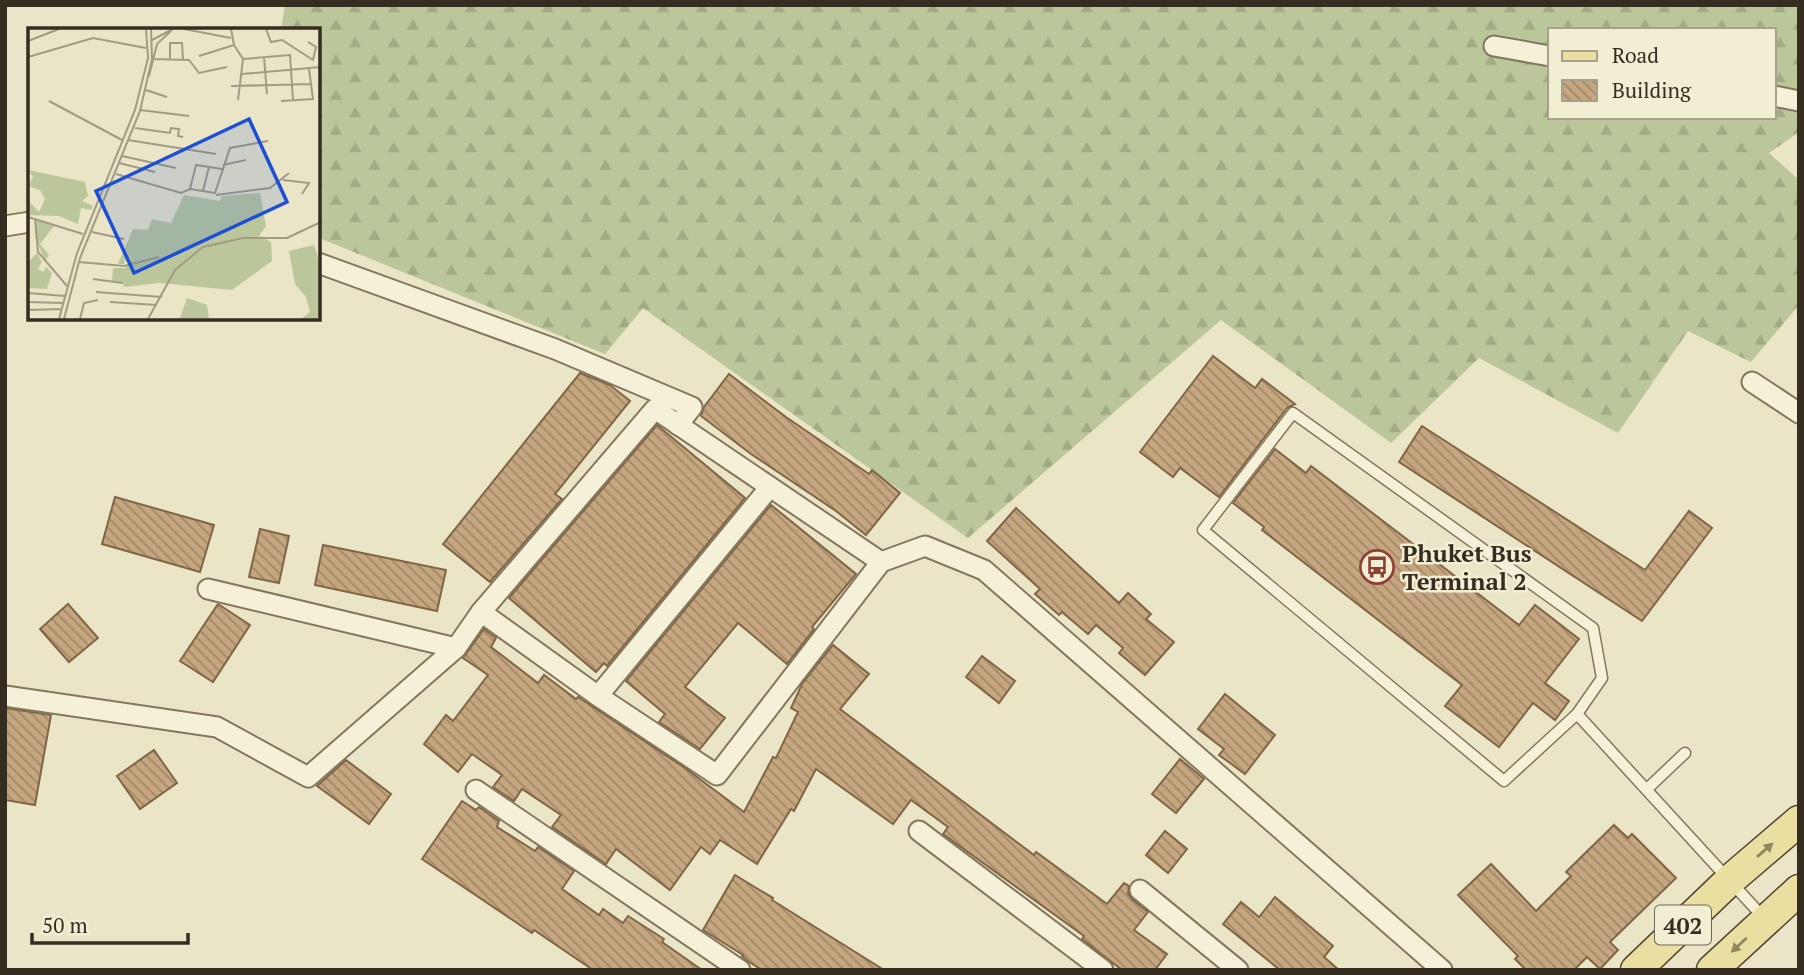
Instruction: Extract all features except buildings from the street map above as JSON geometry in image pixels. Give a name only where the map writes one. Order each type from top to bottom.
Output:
[{"type":"main road","name":"402","points":[[1636,970],[1730,880],[1799,821]]},
{"type":"main road","name":"402","points":[[1712,970],[1799,890]]},
{"type":"street","points":[[1494,46],[1548,56]]},
{"type":"street","points":[[1776,96],[1799,101]]},
{"type":"street","points":[[5,226],[28,222]]},
{"type":"street","points":[[320,264],[555,349],[692,407],[678,425]]},
{"type":"street","points":[[1752,382],[1799,413]]},
{"type":"street","points":[[5,696],[217,727],[308,777],[456,648],[481,612],[655,409],[881,562]]},
{"type":"street","points":[[598,696],[770,487]]},
{"type":"street","points":[[481,612],[598,696],[717,775],[881,562],[925,546],[984,570],[1442,970]]},
{"type":"street","points":[[208,589],[456,648]]},
{"type":"street","points":[[476,790],[740,970]]},
{"type":"street","points":[[919,831],[1103,970]]},
{"type":"street","points":[[1140,890],[1238,970]]},
{"type":"lane","points":[[1293,413],[1593,628],[1602,678],[1577,714],[1504,781],[1203,530],[1293,413]]},
{"type":"lane","points":[[1577,714],[1766,919]]},
{"type":"lane","points":[[1647,789],[1685,753]]},
{"type":"green space","points":[[285,5],[1799,5],[1799,132],[1769,153],[1799,180],[1799,305],[1751,362],[1688,331],[1618,433],[1479,358],[1391,443],[1221,320],[968,538],[643,308],[605,354],[320,238],[320,28],[281,28]]},
{"type":"place","name":"Phuket Bus Terminal 2","points":[[1377,567]]}]
